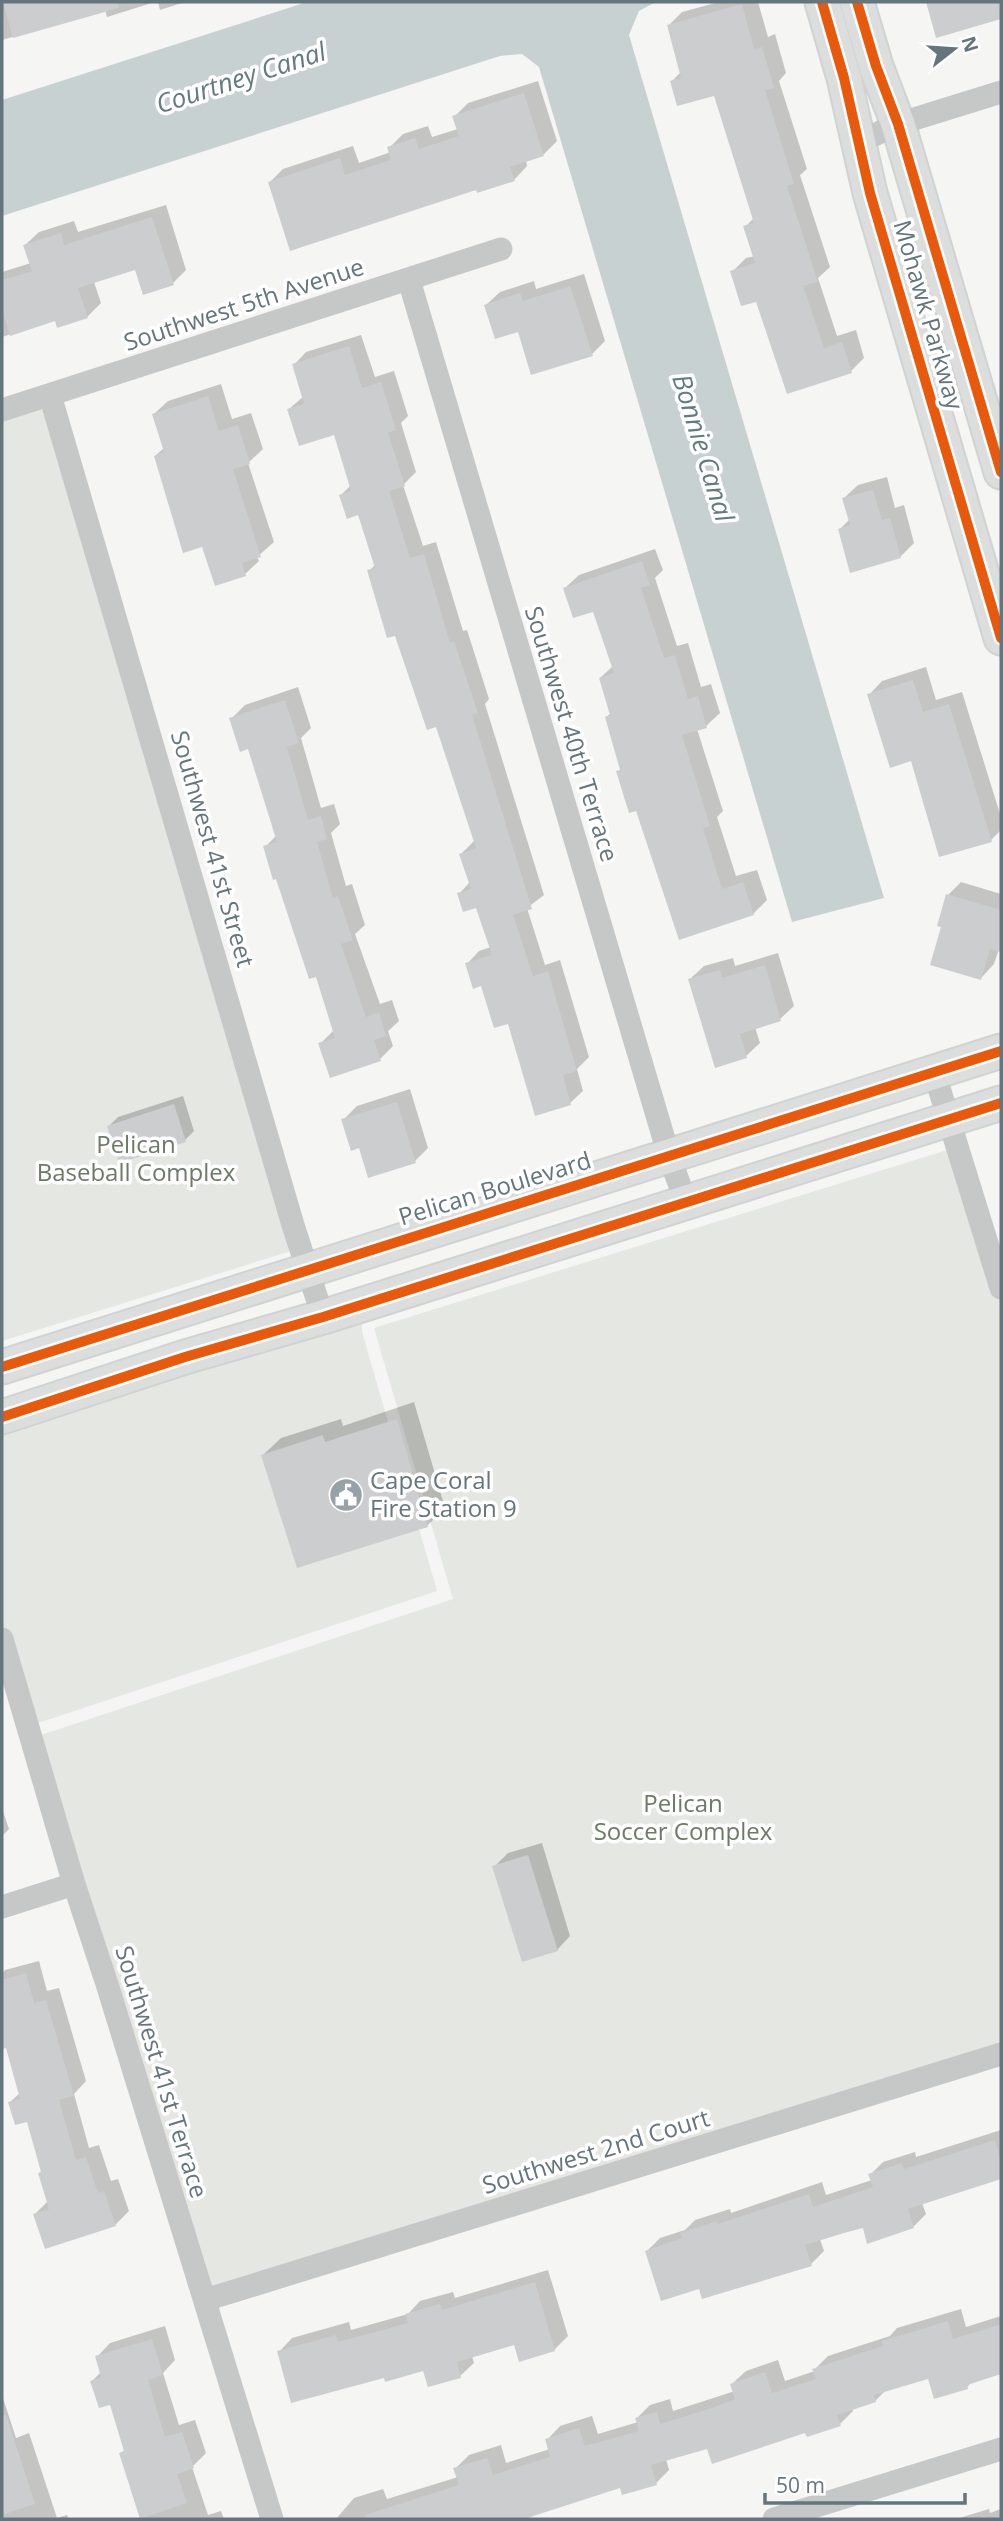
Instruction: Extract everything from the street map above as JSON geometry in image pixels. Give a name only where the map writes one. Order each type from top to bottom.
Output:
[{"type":"street","name":"Mohawk Parkway","points":[[822,2],[844,78],[857,143],[1001,638]]},
{"type":"street","name":"Mohawk Parkway","points":[[856,2],[898,124],[1001,472]]},
{"type":"street","points":[[857,143],[898,124],[1001,92]]},
{"type":"street","name":"Southwest 5th Avenue","points":[[2,410],[501,249]]},
{"type":"street","name":"Southwest 40th Terrace","points":[[409,279],[669,1156],[686,1202]]},
{"type":"street","name":"Southwest 41st Street","points":[[50,395],[323,1317]]},
{"type":"street","name":"Pelican Boulevard","points":[[2,1367],[1001,1051]]},
{"type":"street","points":[[934,1072],[1001,1288]]},
{"type":"street","points":[[2,1417],[185,1357],[323,1317],[1001,1103]]},
{"type":"street","name":"Southwest 41st Terrace","points":[[2,1639],[74,1884],[272,2519]]},
{"type":"street","points":[[2,1907],[74,1884]]},
{"type":"street","name":"Southwest 2nd Court","points":[[205,2300],[1001,2054]]},
{"type":"street","points":[[774,2519],[1001,2449]]},
{"type":"green space","name":"Pelican Baseball Complex","points":[[50,395],[301,1248],[2,1341],[2,410]]},
{"type":"green space","points":[[948,1134],[949,1137],[367,1319],[362,1325],[362,1332],[437,1591],[29,1726],[2,1637],[2,1431]]},
{"type":"green space","name":"Pelican Soccer Complex","points":[[957,1147],[1001,1288],[1001,2054],[205,2300],[32,1738],[453,1599],[374,1328]]},
{"type":"water","points":[[307,2],[656,2],[639,11],[629,35],[884,898],[792,922],[539,67],[522,54],[500,56],[2,216],[2,100]]},
{"type":"building","points":[[3,2],[118,2],[119,8],[13,38]]},
{"type":"building","points":[[926,2],[1001,2],[1001,19],[936,38]]},
{"type":"building","points":[[742,4],[754,49],[762,47],[774,88],[765,90],[794,184],[787,186],[818,282],[803,286],[824,348],[842,342],[852,373],[787,394],[756,302],[741,306],[730,271],[755,263],[743,226],[754,223],[714,96],[677,106],[670,81],[681,78],[667,25]]},
{"type":"building","points":[[524,93],[544,156],[510,167],[515,181],[477,193],[476,190],[290,251],[268,182],[340,158],[345,175],[391,160],[387,147],[415,138],[419,149],[459,136],[452,116]]},
{"type":"building","points":[[152,217],[174,285],[143,295],[135,270],[78,288],[88,318],[57,328],[55,321],[10,336],[2,309],[2,280],[32,271],[23,245],[61,233],[64,245]]},
{"type":"building","points":[[570,286],[593,356],[531,375],[518,332],[495,339],[484,305],[520,293],[523,301]]},
{"type":"building","points":[[349,346],[362,388],[381,382],[396,430],[388,433],[405,486],[389,491],[410,558],[424,554],[450,643],[454,641],[478,713],[472,715],[532,909],[513,915],[533,976],[548,971],[577,1071],[563,1075],[571,1105],[535,1116],[508,1024],[494,1028],[481,986],[473,989],[465,963],[492,955],[476,908],[463,912],[457,893],[471,889],[459,854],[476,848],[436,727],[427,730],[395,636],[387,638],[367,570],[375,568],[358,515],[347,519],[339,495],[351,491],[334,435],[299,446],[287,409],[304,404],[292,364]]},
{"type":"building","points":[[208,396],[219,431],[238,425],[250,464],[233,469],[261,557],[242,563],[246,576],[215,586],[202,547],[183,553],[154,456],[164,452],[152,414]]},
{"type":"building","points":[[873,490],[882,520],[890,518],[901,558],[850,573],[838,529],[850,525],[842,498]]},
{"type":"building","points":[[642,561],[650,585],[641,588],[664,658],[675,655],[688,699],[698,696],[707,728],[682,735],[710,826],[703,828],[722,889],[743,882],[754,915],[679,940],[636,811],[629,813],[616,771],[620,770],[605,717],[610,715],[599,678],[614,673],[593,612],[573,618],[563,588]]},
{"type":"building","points":[[913,680],[923,712],[949,704],[992,842],[939,857],[911,761],[890,768],[867,694]]},
{"type":"building","points":[[285,700],[299,743],[287,747],[308,820],[321,816],[327,839],[317,842],[333,898],[338,896],[353,940],[341,944],[366,1017],[379,1012],[386,1036],[374,1040],[381,1061],[330,1078],[318,1043],[335,1038],[316,977],[309,979],[276,879],[273,880],[263,846],[277,842],[248,749],[240,752],[229,718]]},
{"type":"building","points":[[946,894],[1001,910],[1001,952],[990,949],[981,980],[930,965],[941,927],[937,926]]},
{"type":"building","points":[[765,965],[781,1021],[740,1034],[747,1058],[715,1068],[688,979],[720,970],[722,978]]},
{"type":"building","points":[[397,1102],[416,1163],[368,1178],[359,1148],[351,1151],[341,1119]]},
{"type":"building","points":[[174,1104],[186,1142],[119,1163],[107,1126]]},
{"type":"building","name":"Cape Coral Fire Station 9","points":[[397,1419],[428,1527],[297,1568],[261,1455],[323,1435],[325,1442]]},
{"type":"building","points":[[528,1855],[558,1951],[522,1962],[492,1866]]},
{"type":"building","points":[[26,1973],[34,2003],[46,2000],[74,2096],[59,2100],[76,2160],[86,2157],[98,2193],[104,2191],[116,2226],[45,2249],[33,2214],[49,2209],[27,2122],[15,2125],[8,2102],[20,2099],[6,2048],[2,2049],[2,1980]]},
{"type":"building","points":[[995,2140],[1001,2160],[1001,2179],[908,2209],[914,2228],[867,2244],[863,2228],[844,2233],[805,2245],[812,2266],[702,2299],[699,2289],[661,2301],[645,2251],[682,2238],[680,2233],[717,2221],[718,2224],[809,2194],[813,2207],[873,2187],[868,2174],[902,2163],[904,2169]]},
{"type":"building","points":[[535,2282],[555,2351],[519,2362],[514,2345],[457,2362],[461,2378],[428,2387],[423,2371],[385,2382],[384,2378],[291,2403],[277,2351],[336,2335],[338,2342],[408,2323],[405,2314],[440,2304],[442,2310]]},
{"type":"building","points":[[948,2321],[953,2339],[1001,2324],[1001,2374],[967,2385],[968,2389],[934,2399],[928,2379],[874,2395],[876,2402],[837,2415],[841,2426],[807,2437],[805,2433],[712,2464],[707,2449],[651,2465],[657,2485],[622,2495],[620,2488],[524,2519],[366,2519],[365,2515],[459,2485],[453,2468],[487,2458],[493,2475],[550,2457],[545,2439],[579,2428],[585,2446],[639,2431],[635,2418],[657,2412],[660,2424],[712,2408],[735,2399],[730,2384],[765,2372],[772,2393],[816,2379],[812,2369],[883,2346],[882,2341]]},
{"type":"building","points":[[152,2339],[163,2375],[148,2380],[165,2437],[182,2432],[194,2468],[177,2474],[187,2503],[140,2519],[119,2453],[124,2451],[110,2405],[99,2408],[90,2381],[101,2377],[95,2356]]},
{"type":"building","points":[[6,2415],[35,2504],[2,2515],[2,2416]]},
{"type":"cycle path","points":[[822,2],[844,78],[870,193],[1001,638]]},
{"type":"cycle path","points":[[857,2],[876,66],[898,124],[1001,472]]},
{"type":"cycle path","points":[[2,1367],[1001,1051]]},
{"type":"cycle path","points":[[2,1417],[185,1357],[323,1317],[1001,1103]]},
{"type":"place","name":"Cape Coral Fire Station 9","points":[[346,1495]]},
{"type":"water label","name":"Courtney Canal","points":[[241,78]]},
{"type":"water label","name":"Bonnie Canal","points":[[703,448]]}]
